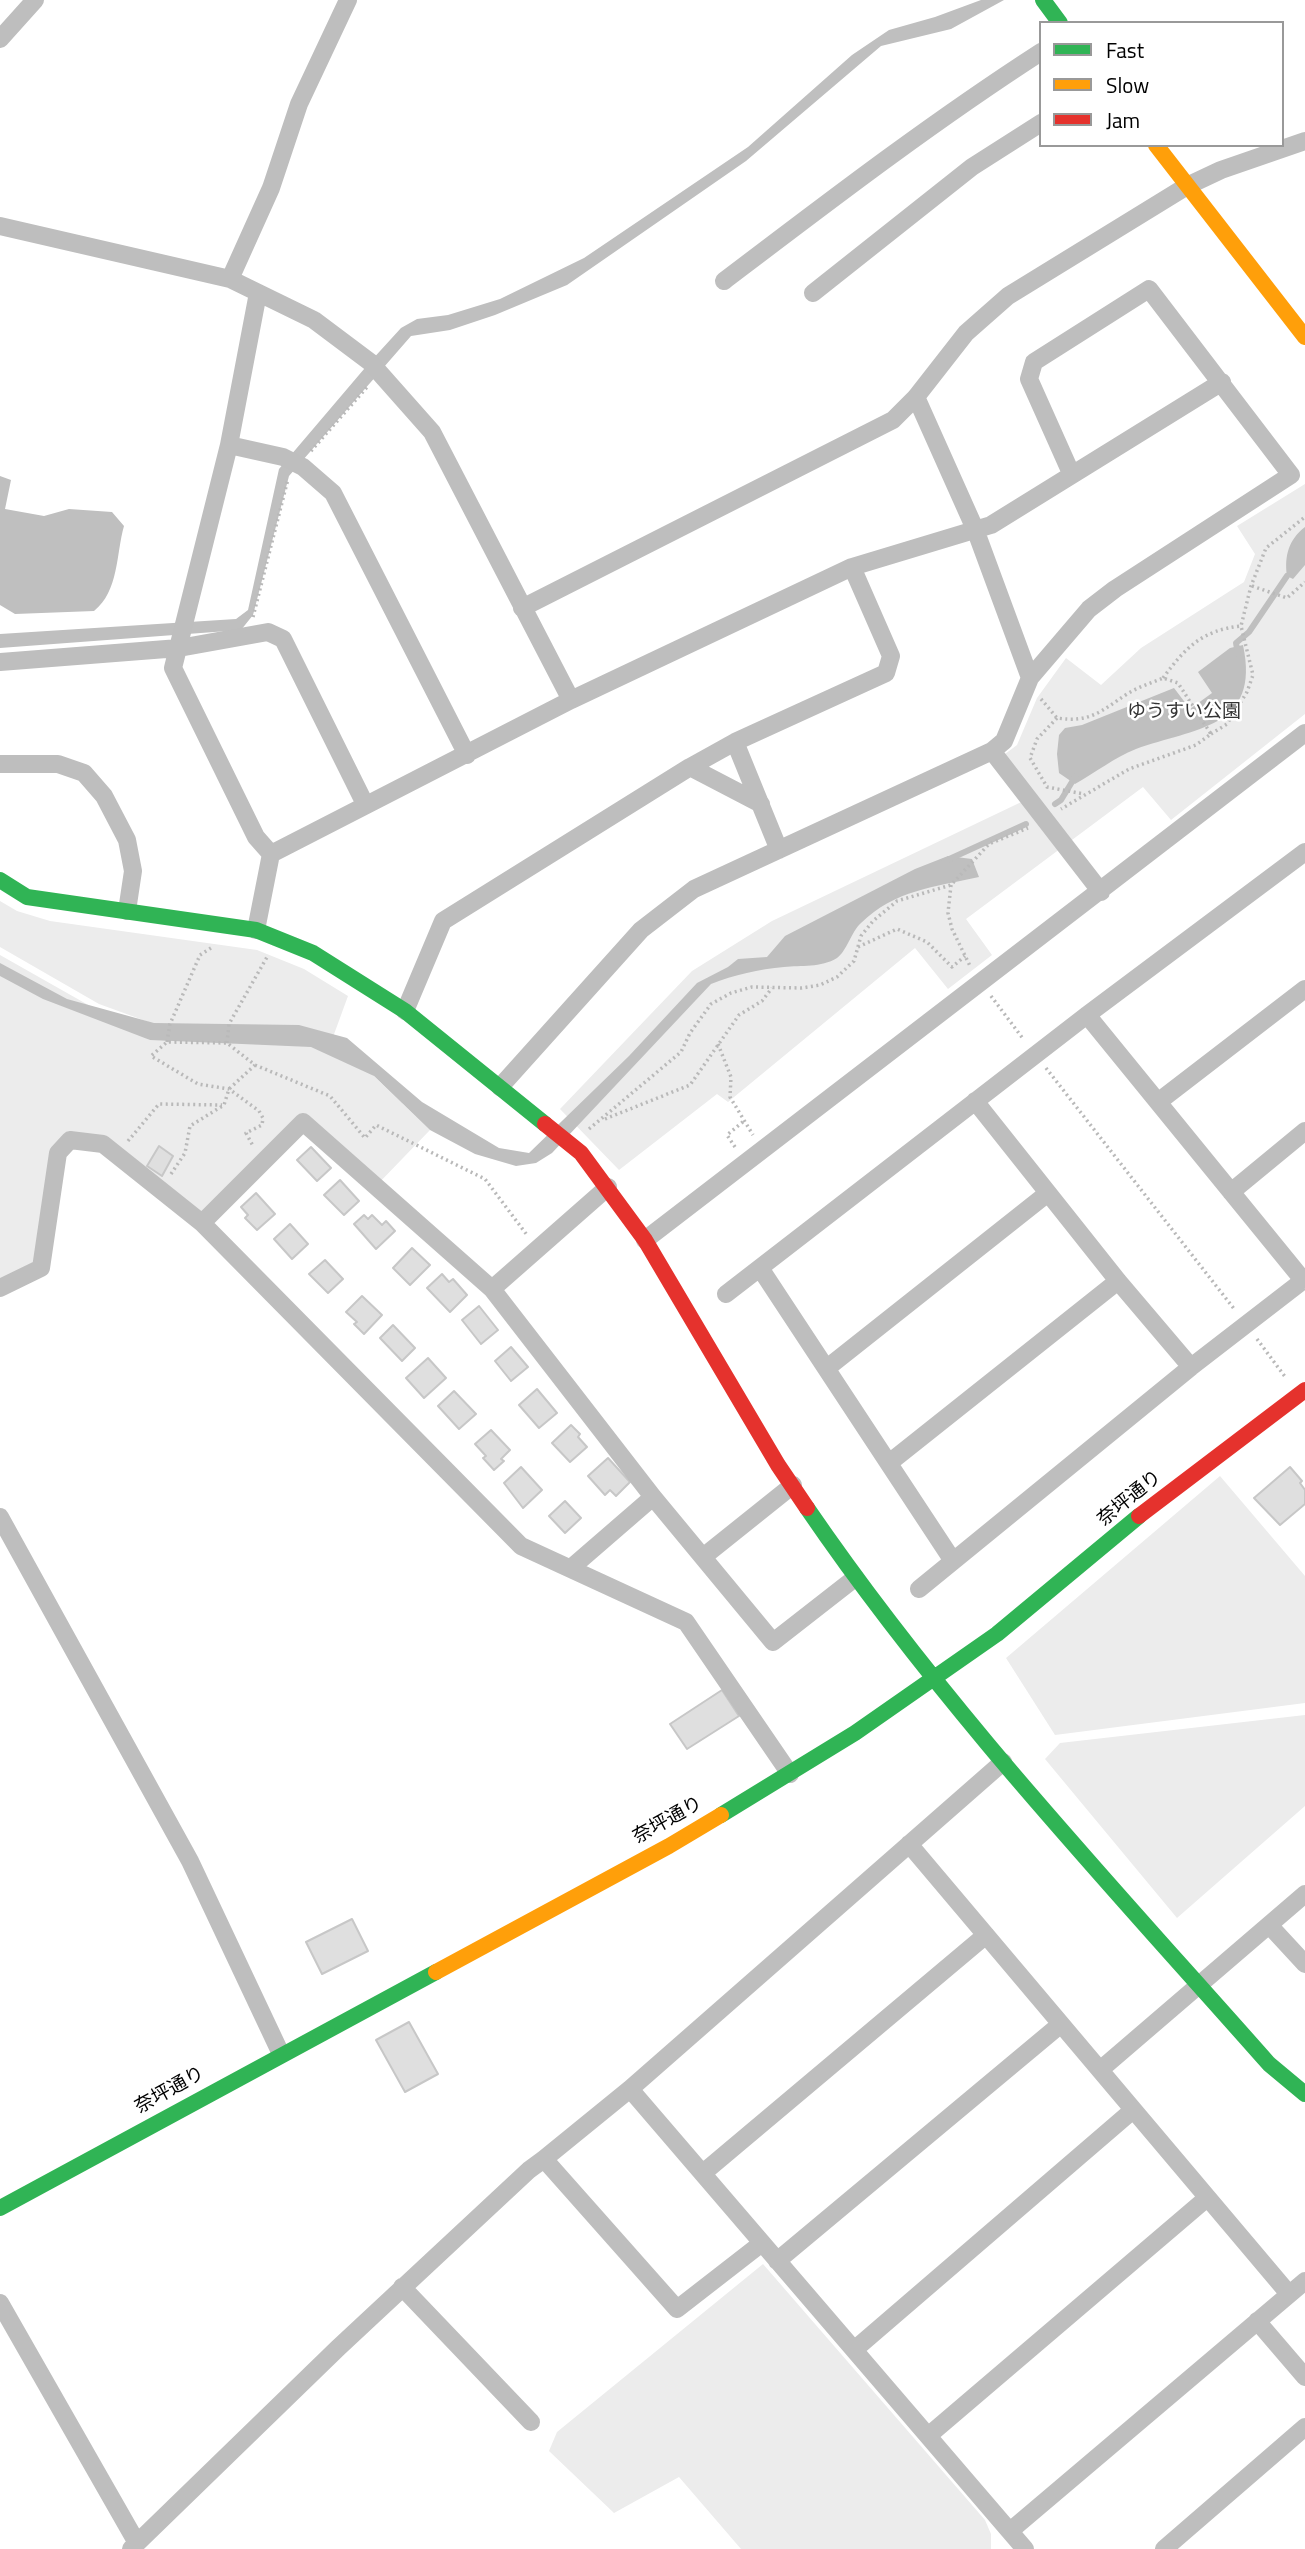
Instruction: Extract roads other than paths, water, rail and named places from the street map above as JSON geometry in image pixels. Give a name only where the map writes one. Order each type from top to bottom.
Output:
[{"type":"street","points":[[0,39],[36,0]]},
{"type":"street","points":[[230,279],[271,188],[299,104],[348,0]]},
{"type":"street","points":[[1043,0],[1059,21]]},
{"type":"street","points":[[724,281],[894,151],[1039,53]]},
{"type":"street","points":[[813,293],[972,167],[1039,125]]},
{"type":"street","points":[[522,608],[893,420],[916,397],[966,332],[1008,296],[1187,186],[1221,170],[1305,141]]},
{"type":"street","points":[[1158,147],[1302,330]]},
{"type":"street","points":[[0,226],[230,279],[314,320],[375,367],[432,432],[570,700]]},
{"type":"street","points":[[500,1087],[641,930],[694,889],[992,751],[1004,741],[1030,678],[1089,609],[1115,589],[1291,475],[1149,289],[1034,362],[1029,379],[1071,473]]},
{"type":"street","points":[[258,293],[229,445],[173,668],[256,837],[271,854]]},
{"type":"street","points":[[271,854],[570,700],[852,567],[990,525],[1222,382]]},
{"type":"street","points":[[916,397],[975,529],[1030,678]]},
{"type":"street","points":[[229,445],[293,462],[332,494],[467,755]]},
{"type":"street","points":[[405,1011],[443,920],[690,767],[735,742],[886,673],[891,656],[852,567]]},
{"type":"street","points":[[0,663],[182,635],[248,636],[268,632],[283,639],[365,804]]},
{"type":"street","points":[[645,1240],[747,1162],[977,976],[1101,892],[1305,733]]},
{"type":"street","points":[[735,742],[779,850]]},
{"type":"street","points":[[992,751],[1101,892]]},
{"type":"street","points":[[0,764],[58,764],[84,774],[104,796],[127,840],[133,871],[127,911]]},
{"type":"street","points":[[690,767],[761,804]]},
{"type":"street","points":[[726,1294],[1087,1015],[1305,852]]},
{"type":"street","points":[[257,930],[271,854]]},
{"type":"street","points":[[0,880],[27,897],[257,930],[313,953],[405,1011],[581,1153],[608,1186],[645,1240],[793,1485],[855,1578],[1003,1762],[1198,1986],[1269,2064],[1305,2094]]},
{"type":"street","points":[[1158,1102],[1305,989]]},
{"type":"street","points":[[919,1589],[1191,1367],[1304,1280],[1087,1015]]},
{"type":"street","points":[[975,1101],[1118,1281],[1191,1367]]},
{"type":"street","points":[[202,1223],[303,1122],[492,1289],[653,1497],[774,1642],[855,1578]]},
{"type":"street","points":[[1231,1192],[1305,1131]]},
{"type":"street","points":[[0,1289],[41,1268],[58,1153],[70,1140],[103,1144],[202,1223],[521,1546],[685,1622],[790,1774]]},
{"type":"street","points":[[492,1289],[608,1186]]},
{"type":"street","points":[[827,1368],[1048,1193]]},
{"type":"street","points":[[760,1268],[953,1561]]},
{"type":"street","points":[[889,1463],[1118,1281]]},
{"type":"street","name":"奈坪通り","points":[[0,2208],[669,1846],[790,1774],[997,1633],[1142,1514],[1303,1396]]},
{"type":"street","points":[[703,1557],[793,1485]]},
{"type":"street","points":[[570,1568],[653,1497]]},
{"type":"street","points":[[0,1517],[190,1861],[281,2054]]},
{"type":"street","points":[[0,2303],[134,2546],[338,2347],[529,2170],[630,2089],[1003,1762]]},
{"type":"street","points":[[909,1844],[1289,2294]]},
{"type":"street","points":[[1100,2070],[1305,1894]]},
{"type":"street","points":[[1269,1925],[1305,1964]]},
{"type":"street","points":[[703,2174],[986,1935]]},
{"type":"street","points":[[778,2261],[1061,2024]]},
{"type":"street","points":[[630,2089],[1025,2549]]},
{"type":"street","points":[[854,2350],[1133,2110]]},
{"type":"street","points":[[544,2159],[677,2309],[762,2243]]},
{"type":"street","points":[[928,2435],[1207,2198]]},
{"type":"street","points":[[1010,2531],[1305,2281]]},
{"type":"street","points":[[402,2287],[531,2421]]},
{"type":"street","points":[[1257,2321],[1305,2377]]},
{"type":"street","points":[[1164,2549],[1305,2427]]},
{"type":"waterway","points":[[1238,654],[1236,643],[1249,632],[1287,576]]},
{"type":"waterway","points":[[1055,804],[1061,800],[1075,777]]},
{"type":"waterway","points":[[945,861],[1026,824]]},
{"type":"park label","name":"ゆうすい公園","points":[[1184,712]]}]
